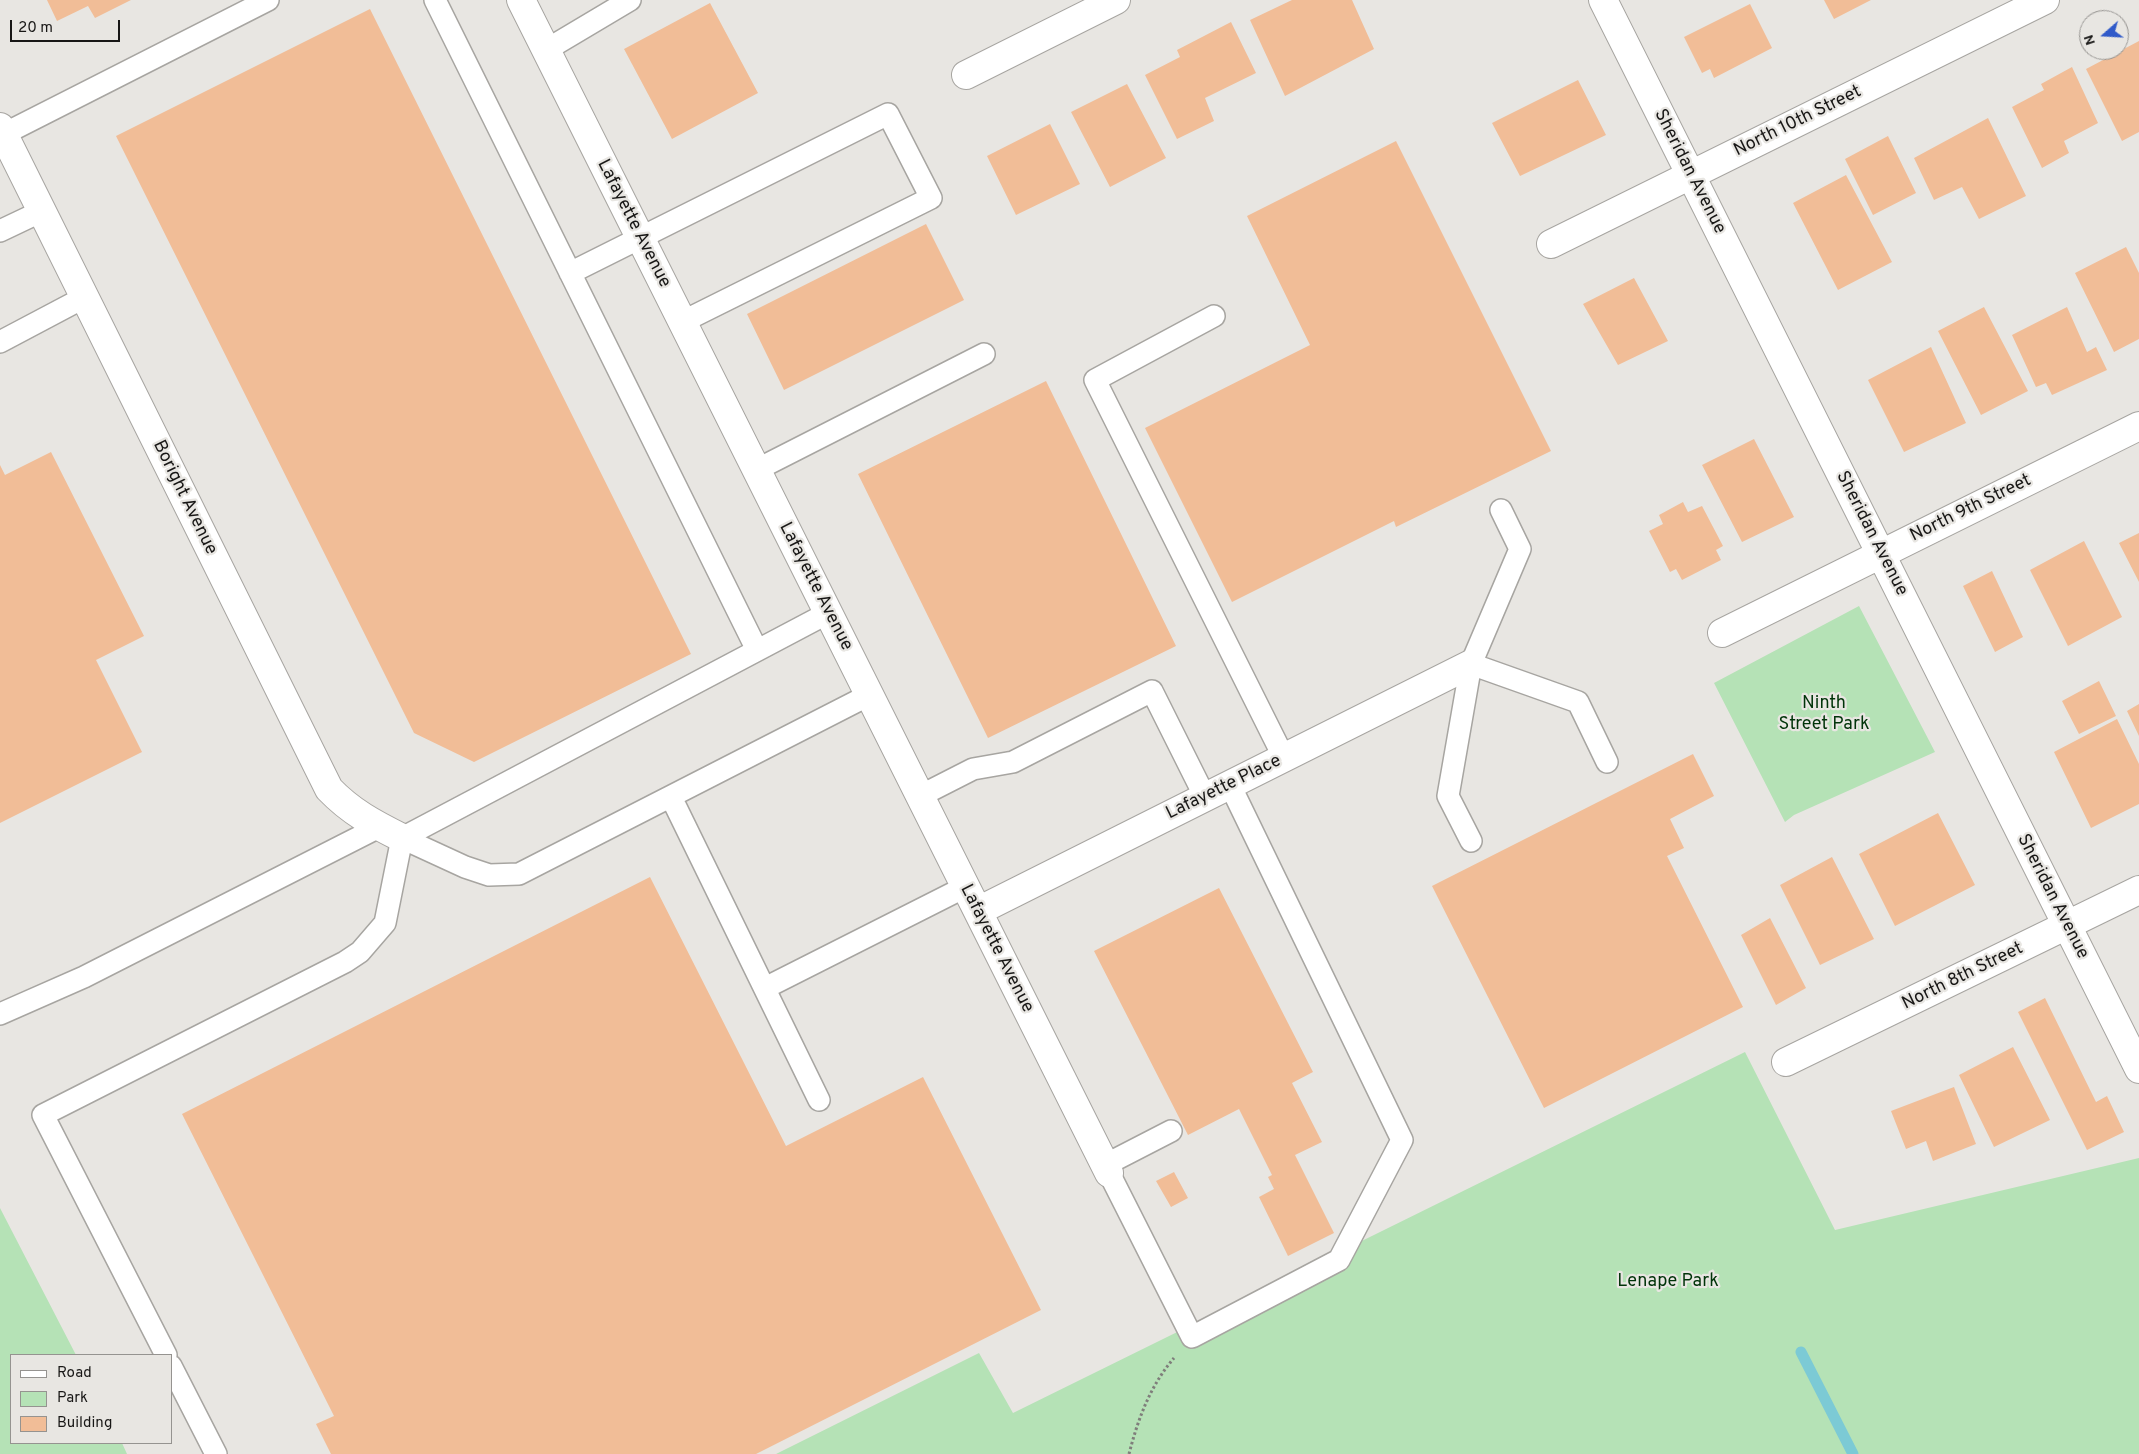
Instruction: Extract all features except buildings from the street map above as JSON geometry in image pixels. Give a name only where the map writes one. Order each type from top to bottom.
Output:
[{"type":"street","name":"Lafayette Avenue","points":[[521,0],[1107,1169]]},
{"type":"street","points":[[966,75],[1116,0]]},
{"type":"street","name":"Sheridan Avenue","points":[[1603,0],[2139,1069]]},
{"type":"street","name":"North 10th Street","points":[[1551,244],[2045,0]]},
{"type":"street","name":"Boright Avenue","points":[[2,130],[329,789],[343,805],[361,818],[391,832]]},
{"type":"street","name":"North 9th Street","points":[[1722,633],[2139,426]]},
{"type":"street","name":"Lafayette Place","points":[[978,912],[1471,664]]},
{"type":"street","name":"North 8th Street","points":[[1786,1062],[2139,890]]},
{"type":"lane","points":[[2,130],[268,0]]},
{"type":"lane","points":[[435,0],[757,650]]},
{"type":"lane","points":[[546,50],[630,0]]},
{"type":"lane","points":[[570,274],[888,114],[931,198],[682,322]]},
{"type":"lane","points":[[0,231],[42,211]]},
{"type":"lane","points":[[0,342],[85,297]]},
{"type":"lane","points":[[1214,316],[1095,380],[1284,758]]},
{"type":"lane","points":[[756,470],[984,354]]},
{"type":"lane","points":[[1471,841],[1448,796],[1471,664],[1520,549],[1501,510]]},
{"type":"lane","points":[[0,1014],[84,977],[391,832],[828,613]]},
{"type":"lane","points":[[1471,664],[1578,702],[1607,762]]},
{"type":"lane","points":[[920,796],[973,769],[1014,762],[1152,691],[1205,797]]},
{"type":"lane","points":[[391,832],[465,867],[489,875],[519,874],[869,695]]},
{"type":"lane","points":[[1171,1132],[1107,1169],[1192,1337],[1339,1260],[1402,1140],[1230,785]]},
{"type":"lane","points":[[671,797],[818,1100]]},
{"type":"lane","points":[[165,1354],[43,1115],[344,962],[360,952],[384,922],[391,832]]},
{"type":"lane","points":[[765,988],[965,887]]},
{"type":"lane","points":[[172,1368],[216,1454]]},
{"type":"path","points":[[1129,1454],[1136,1426],[1162,1373],[1192,1337]]},
{"type":"green space","name":"Ninth Street Park","points":[[1859,606],[1935,752],[1794,815],[1785,822],[1714,683]]},
{"type":"green space","name":"Lenape Park","points":[[1745,1052],[1835,1230],[2139,1158],[2139,1454],[776,1454],[979,1353],[1013,1413]]},
{"type":"green space","points":[[0,1208],[75,1354],[10,1354],[10,1444],[122,1444],[127,1454],[0,1454]]},
{"type":"waterway","points":[[1801,1352],[1853,1454]]}]
